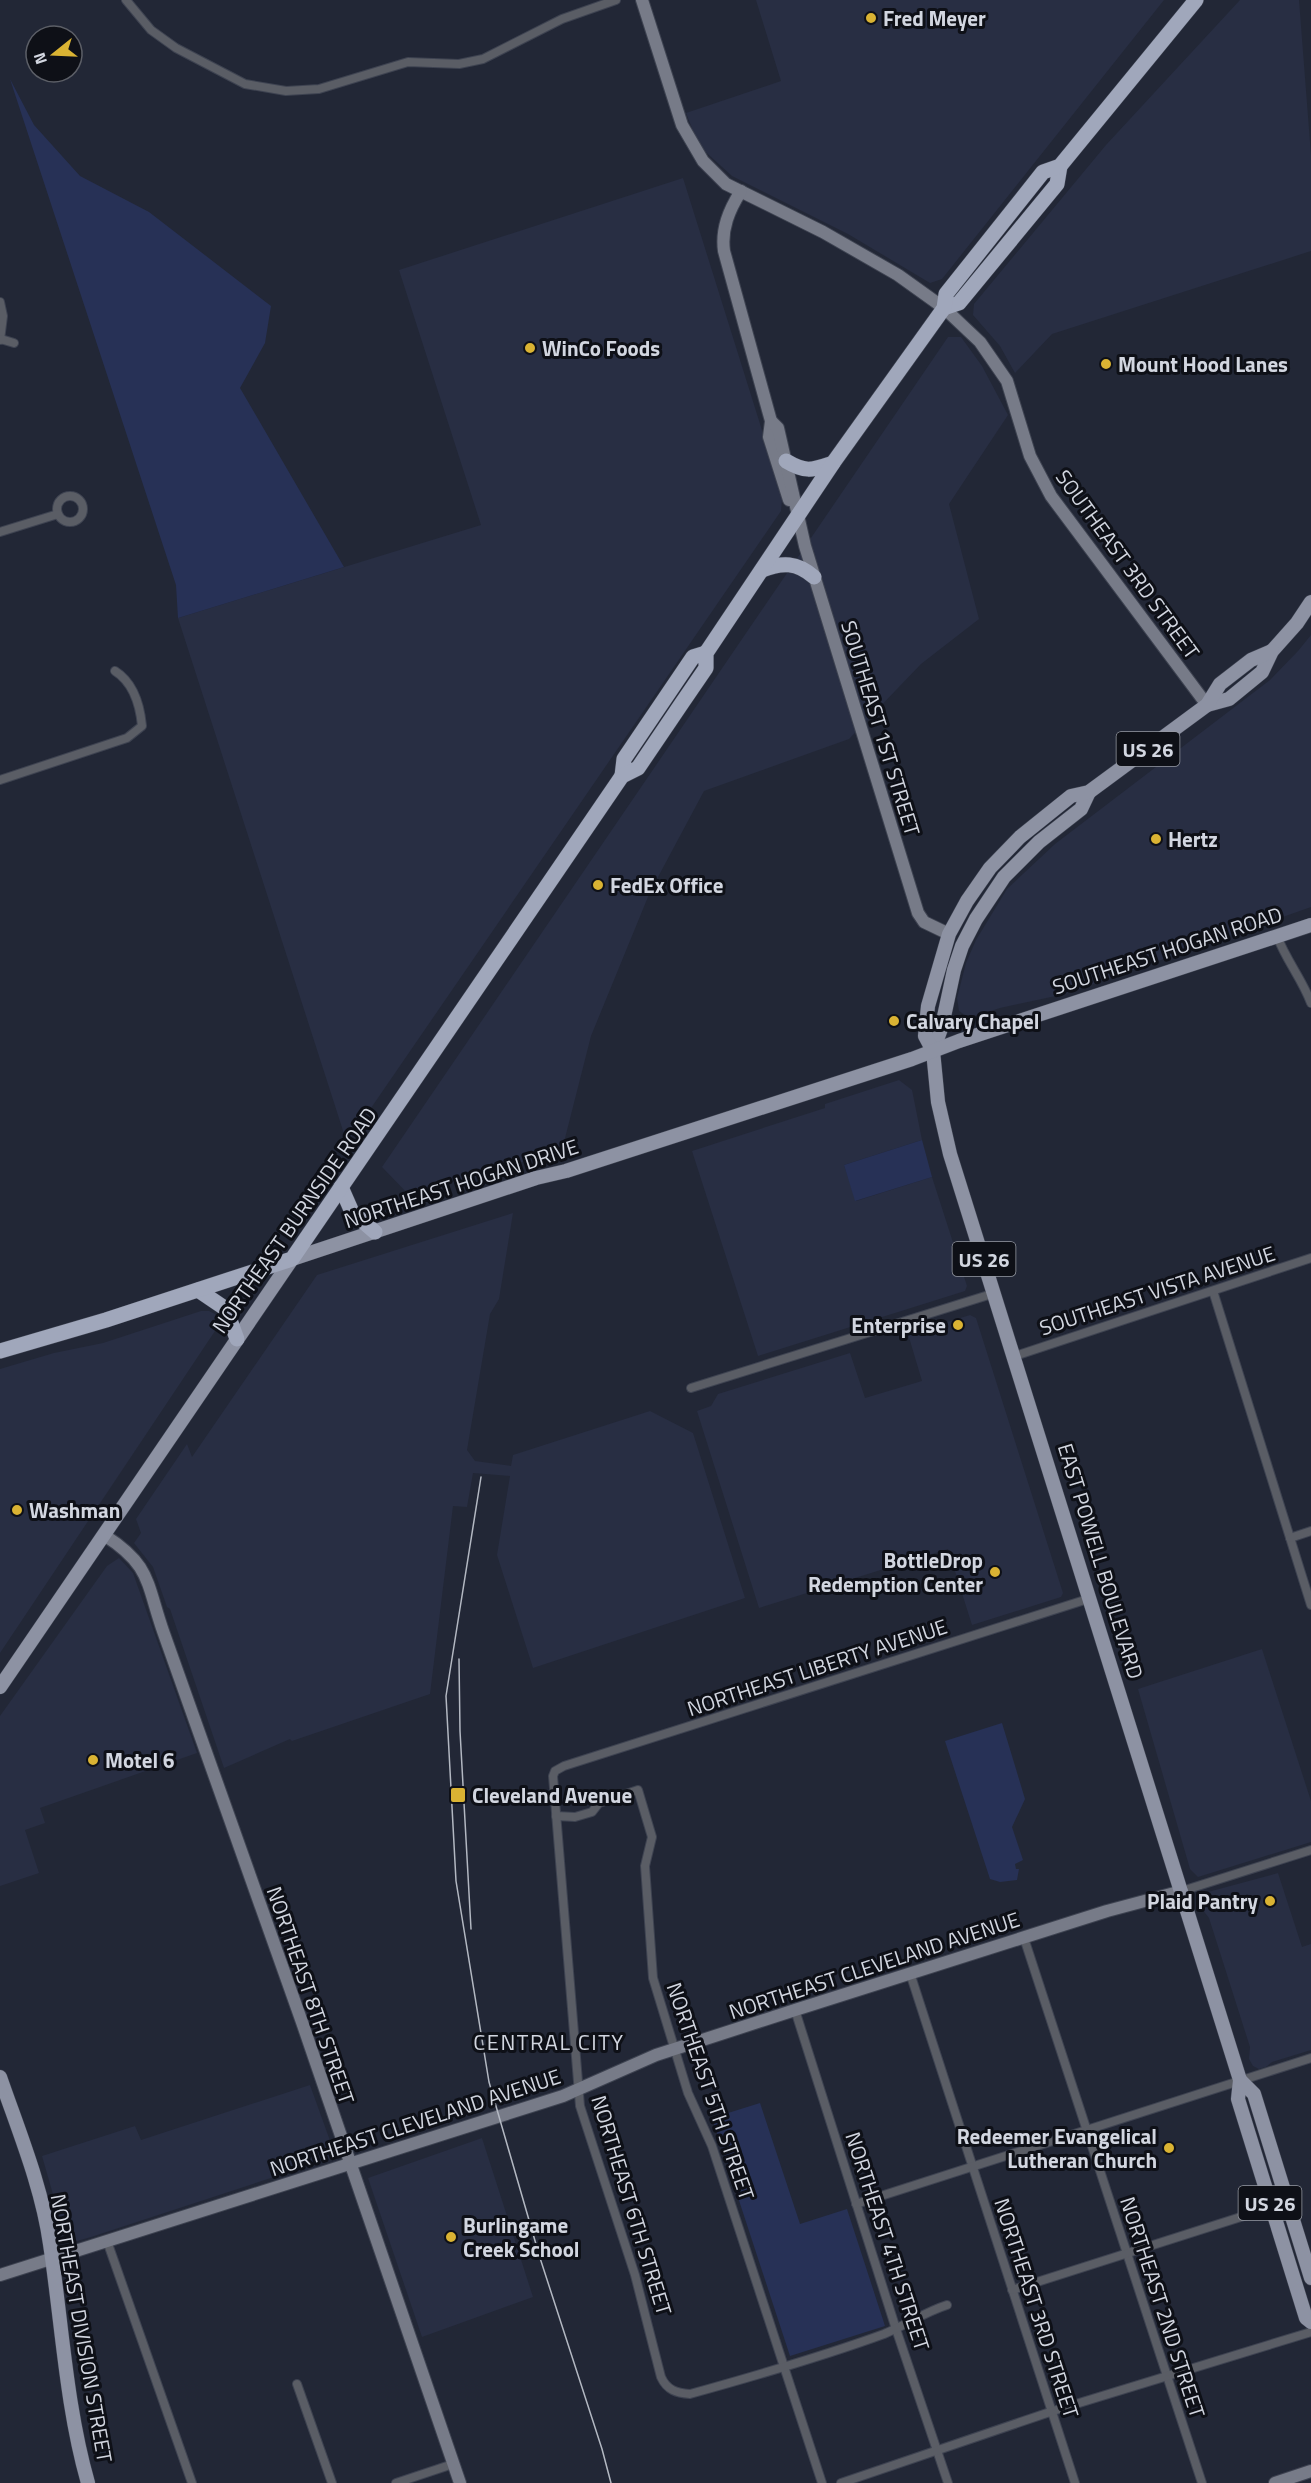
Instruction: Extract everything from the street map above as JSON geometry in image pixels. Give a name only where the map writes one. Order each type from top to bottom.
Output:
[{"type":"highway","points":[[944,308],[959,303],[1057,184],[1060,166],[1196,0]]},
{"type":"highway","name":"NORTHEAST BURNSIDE ROAD","points":[[622,776],[638,768],[706,668],[706,653],[833,464],[944,308]]},
{"type":"highway","points":[[786,461],[799,469],[807,470],[833,464]]},
{"type":"highway","points":[[762,570],[775,565],[793,564],[814,577]]},
{"type":"highway","name":"NORTHEAST BURNSIDE ROAD","points":[[292,1259],[622,776],[624,759],[679,677],[693,657],[706,653]]},
{"type":"highway","points":[[654,744],[660,722],[682,688],[682,681],[679,677]]},
{"type":"highway","points":[[341,1187],[352,1212],[375,1232]]},
{"type":"highway","name":"NORTHEAST HOGAN DRIVE","points":[[0,1351],[106,1320],[292,1259]]},
{"type":"highway","points":[[198,1290],[226,1309],[237,1339]]},
{"type":"main road","name":"EAST POWELL BOULEVARD","points":[[1311,602],[1297,623],[1272,651],[1251,660],[1221,684],[1207,705],[1089,792],[1071,796],[1033,825],[1005,851],[980,881],[949,934],[928,1006],[925,1036],[933,1051],[943,1125],[1240,2080],[1238,2099],[1306,2318],[1311,2322]]},
{"type":"main road","name":"EAST POWELL BOULEVARD","points":[[933,1051],[942,1026],[954,970],[962,946],[992,892],[1022,857],[1081,809],[1089,792]]},
{"type":"main road","points":[[980,881],[992,892]]},
{"type":"main road","name":"SOUTHEAST HOGAN ROAD","points":[[933,1051],[1311,925]]},
{"type":"main road","name":"NORTHEAST HOGAN DRIVE","points":[[292,1259],[933,1051]]},
{"type":"main road","name":"NORTHEAST BURNSIDE ROAD","points":[[0,1687],[292,1259]]},
{"type":"main road","name":"NORTHEAST DIVISION STREET","points":[[0,2078],[38,2191],[52,2258],[76,2432],[88,2483]]},
{"type":"main road","name":"EAST POWELL BOULEVARD","points":[[1240,2080],[1254,2094],[1311,2278]]},
{"type":"main road","points":[[1272,2207],[1283,2216],[1292,2241],[1305,2258]]},
{"type":"street","points":[[126,0],[143,22],[176,48],[221,72],[254,86],[286,91],[319,89],[408,62],[452,64],[483,59],[562,19],[616,0]]},
{"type":"street","points":[[642,0],[688,136],[713,173],[726,184],[741,191]]},
{"type":"street","name":"SOUTHEAST 3RD STREET","points":[[741,191],[873,259],[944,308],[980,342],[1007,381],[1030,456],[1051,496],[1207,705]]},
{"type":"street","name":"SOUTHEAST 1ST STREET","points":[[741,191],[726,221],[723,251],[771,421],[769,437],[785,491],[797,517]]},
{"type":"street","points":[[0,302],[3,315],[0,340],[14,343]]},
{"type":"street","name":"SOUTHEAST 1ST STREET","points":[[771,421],[778,428],[797,517],[814,577],[918,913],[924,922],[949,934]]},
{"type":"street","points":[[0,532],[58,514]]},
{"type":"street","points":[[0,780],[127,738],[142,726],[140,710],[130,685],[115,671]]},
{"type":"street","points":[[1277,936],[1290,966],[1306,990],[1311,1003]]},
{"type":"street","name":"SOUTHEAST VISTA AVENUE","points":[[1015,1356],[1311,1258]]},
{"type":"street","points":[[1213,1291],[1311,1605]]},
{"type":"street","points":[[691,1388],[995,1293]]},
{"type":"street","points":[[1290,1538],[1311,1531]]},
{"type":"street","name":"NORTHEAST 8TH STREET","points":[[104,1535],[136,1559],[146,1576],[159,1620],[303,2025],[460,2483]]},
{"type":"street","name":"NORTHEAST LIBERTY AVENUE","points":[[555,1771],[1090,1598]]},
{"type":"street","name":"NORTHEAST 6TH STREET","points":[[555,1771],[553,1778],[580,2106],[635,2275],[661,2377],[668,2388],[674,2392],[690,2394],[784,2367]]},
{"type":"street","name":"NORTHEAST 5TH STREET","points":[[556,1816],[575,1817],[592,1812],[599,1803],[638,1790],[652,1838],[645,1866],[653,1978],[673,2049],[690,2098],[712,2146],[822,2483]]},
{"type":"street","points":[[1182,1891],[1311,1850]]},
{"type":"street","name":"NORTHEAST CLEVELAND AVENUE","points":[[0,2275],[579,2090],[673,2049],[1107,1911],[1182,1891]]},
{"type":"street","name":"NORTHEAST 2ND STREET","points":[[1024,1938],[1202,2483]]},
{"type":"street","name":"NORTHEAST 3RD STREET","points":[[910,1973],[1075,2483]]},
{"type":"street","name":"NORTHEAST 4TH STREET","points":[[795,2010],[896,2329],[948,2483]]},
{"type":"street","points":[[856,2204],[1311,2058]]},
{"type":"street","points":[[1012,2290],[1272,2207]]},
{"type":"street","points":[[107,2241],[192,2483]]},
{"type":"street","points":[[784,2367],[896,2329],[926,2312],[947,2305]]},
{"type":"street","points":[[841,2483],[1053,2411],[1311,2332]]},
{"type":"street","points":[[297,2384],[332,2483]]},
{"type":"street","points":[[396,2483],[453,2464]]},
{"type":"street","points":[[1275,2483],[1311,2471]]},
{"type":"shaded area","points":[[756,0],[1164,0],[942,279],[930,283],[848,234],[732,176],[699,146],[686,113],[781,81]]},
{"type":"shaded area","points":[[1240,0],[1299,0],[1311,155],[1311,251],[1052,334],[1015,373],[1000,346],[973,315],[974,304],[1106,145]]},
{"type":"shaded area","points":[[10,79],[34,125],[80,176],[149,212],[271,306],[265,343],[240,388],[344,567],[178,618],[176,585]]},
{"type":"shaded area","points":[[683,178],[761,427],[782,499],[781,511],[347,1143],[178,618],[481,525],[399,270]]},
{"type":"shaded area","points":[[948,337],[961,337],[982,366],[1008,415],[949,504],[979,619],[921,664],[849,739],[704,791],[650,892],[591,1036],[562,1150],[410,1196],[382,1167]]},
{"type":"shaded area","points":[[1311,635],[1311,907],[1065,994],[1000,1008],[975,1016],[965,1015],[959,1011],[957,998],[966,963],[976,940],[1007,889],[1055,844],[1270,680]]},
{"type":"shaded area","points":[[899,1080],[912,1090],[922,1140],[844,1165],[856,1201],[932,1177],[967,1286],[965,1291],[758,1356],[692,1151],[825,1108],[825,1104]]},
{"type":"shaded area","points":[[922,1140],[932,1177],[855,1201],[844,1165]]},
{"type":"shaded area","points":[[513,1213],[499,1299],[490,1314],[467,1450],[475,1461],[511,1466],[513,1455],[650,1411],[693,1433],[745,1598],[533,1668],[497,1555],[510,1476],[473,1473],[467,1507],[453,1506],[430,1694],[292,1741],[290,1739],[224,1768],[170,1609],[167,1607],[153,1567],[134,1543],[141,1533],[136,1519],[187,1444],[192,1457],[317,1275]]},
{"type":"shaded area","points":[[201,1311],[215,1314],[218,1321],[217,1328],[0,1653],[0,1369],[54,1353],[103,1343]]},
{"type":"shaded area","points":[[970,1315],[976,1318],[1063,1593],[1061,1597],[972,1625],[948,1549],[759,1608],[697,1411],[711,1406],[718,1394],[850,1353],[865,1398],[922,1381],[908,1334]]},
{"type":"shaded area","points":[[119,1558],[133,1573],[197,1753],[40,1808],[45,1823],[25,1830],[39,1873],[0,1886],[0,1716],[107,1566]]},
{"type":"shaded area","points":[[1262,1649],[1311,1801],[1311,1842],[1198,1877],[1190,1869],[1138,1689]]},
{"type":"shaded area","points":[[1002,1723],[1025,1799],[1012,1827],[1023,1860],[1015,1864],[1016,1869],[1019,1869],[1017,1880],[1000,1882],[990,1879],[945,1741]]},
{"type":"shaded area","points":[[1278,1873],[1302,1947],[1311,1944],[1311,2050],[1272,2062],[1259,2069],[1253,2066],[1249,2059],[1250,2047],[1209,1918],[1202,1909],[1202,1900],[1208,1892]]},
{"type":"shaded area","points":[[310,2085],[333,2149],[329,2159],[77,2241],[64,2233],[42,2156],[135,2126],[141,2140]]},
{"type":"shaded area","points":[[760,2103],[800,2224],[847,2209],[885,2326],[790,2356],[712,2118]]},
{"type":"shaded area","name":"Burlingame Creek School","points":[[482,2138],[533,2297],[422,2337],[368,2178]]},
{"type":"tram line","points":[[481,1477],[446,1696],[456,1881],[489,2082],[540,2258],[611,2483]]},
{"type":"tram line","points":[[459,1659],[460,1731],[471,1929]]},
{"type":"place","name":"Fred Meyer","points":[[871,18]]},
{"type":"place","name":"WinCo Foods","points":[[530,348]]},
{"type":"place","name":"Mount Hood Lanes","points":[[1106,364]]},
{"type":"place","name":"Hertz","points":[[1156,839]]},
{"type":"place","name":"FedEx Office","points":[[598,885]]},
{"type":"place","name":"Calvary Chapel","points":[[894,1021]]},
{"type":"place","name":"Enterprise","points":[[958,1325]]},
{"type":"place","name":"Washman","points":[[17,1510]]},
{"type":"place","name":"BottleDrop Redemption Center","points":[[995,1572]]},
{"type":"place","name":"Motel 6","points":[[93,1760]]},
{"type":"place","name":"Cleveland Avenue","points":[[458,1795]]},
{"type":"place","name":"Plaid Pantry","points":[[1270,1901]]},
{"type":"place","name":"Redeemer Evangelical Lutheran Church","points":[[1169,2148]]},
{"type":"place","name":"Burlingame Creek School","points":[[451,2237]]},
{"type":"district","name":"CENTRAL CITY","points":[[549,2042]]}]
